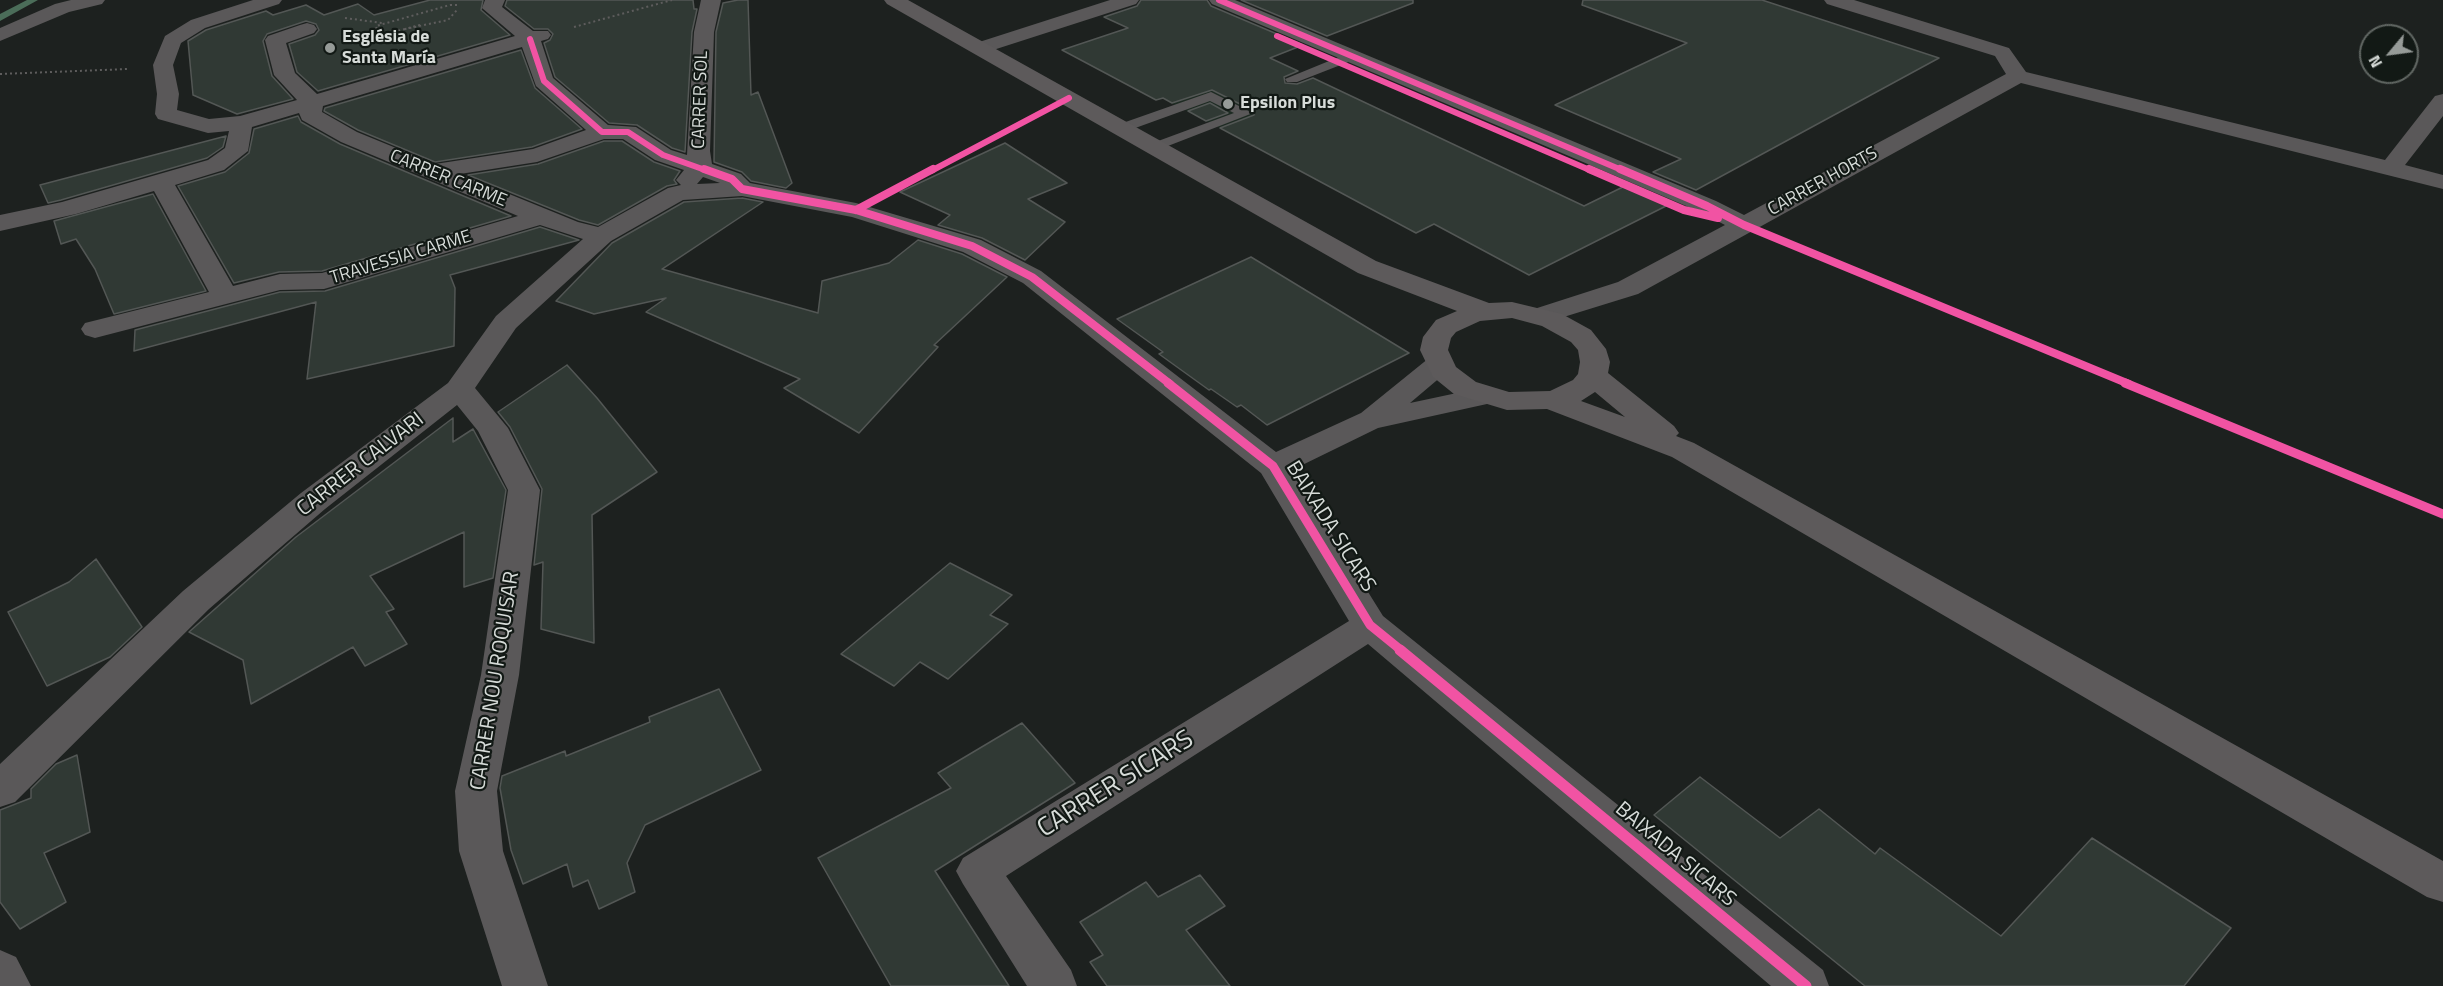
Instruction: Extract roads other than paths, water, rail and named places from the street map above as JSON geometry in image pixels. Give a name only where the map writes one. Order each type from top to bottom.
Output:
[{"type":"street","points":[[0,35],[62,8],[95,0]]},
{"type":"street","points":[[272,0],[198,24],[179,33],[171,40],[163,65],[168,94],[166,114],[208,126],[242,123],[536,37]]},
{"type":"street","points":[[495,0],[492,8],[536,37]]},
{"type":"street","name":"CARRER SOL","points":[[677,193],[700,166],[704,32],[711,0]]},
{"type":"street","points":[[894,0],[1367,267],[1484,311]]},
{"type":"street","points":[[980,48],[1129,0]]},
{"type":"street","points":[[1219,0],[1707,206],[1744,225]]},
{"type":"street","points":[[1834,0],[2002,52],[2018,76],[2443,182]]},
{"type":"street","points":[[308,29],[275,40],[285,75],[314,103]]},
{"type":"street","points":[[431,172],[537,155],[602,132],[544,81],[535,60],[536,37]]},
{"type":"street","name":"CARRER HORTS","points":[[1541,315],[1628,288],[2018,76]]},
{"type":"street","points":[[2391,168],[2443,101]]},
{"type":"street","name":"CARRER CARME","points":[[314,103],[310,116],[349,137],[569,228],[602,236]]},
{"type":"street","points":[[0,223],[67,208],[216,165],[236,151],[242,123]]},
{"type":"street","name":"BAIXADA SICARS","points":[[602,132],[628,132],[663,155],[732,179],[742,189],[856,210],[972,246],[1032,278],[1273,466],[1370,626],[1806,986]]},
{"type":"street","points":[[161,182],[225,296]]},
{"type":"street","name":"CARRER CALVARI","points":[[0,790],[196,600],[313,501],[459,389],[506,322],[602,236],[677,193],[742,189]]},
{"type":"street","name":"TRAVESSIA CARME","points":[[95,329],[280,282],[324,281],[541,217]]},
{"type":"street","points":[[1367,267],[1441,331]]},
{"type":"street","name":"CARRER HORTS","points":[[1581,336],[1628,288]]},
{"type":"street","points":[[1512,310],[1541,315],[1564,324],[1581,336],[1594,355],[1593,375],[1578,391],[1550,400],[1518,402],[1485,396],[1457,382],[1439,364],[1434,350],[1441,331],[1459,318],[1484,311],[1512,310]]},
{"type":"street","points":[[1369,421],[1439,364]]},
{"type":"street","points":[[1593,375],[1683,450]]},
{"type":"street","name":"CARRER NOU ROQUISAR","points":[[459,389],[492,428],[524,490],[500,675],[476,791],[481,850],[525,986]]},
{"type":"street","points":[[1273,466],[1369,421],[1485,396]]},
{"type":"street","points":[[1550,400],[1683,450],[2443,883]]},
{"type":"street","name":"CARRER SICARS","points":[[1054,986],[978,871],[1370,626]]},
{"type":"street","points":[[0,972],[8,986]]},
{"type":"lane","points":[[1292,79],[1351,56]]},
{"type":"lane","points":[[1122,128],[1211,96],[1246,113],[1155,147]]},
{"type":"waterway","points":[[0,18],[34,0]]},
{"type":"place","name":"Església de Santa María","points":[[330,48]]},
{"type":"place","name":"Epsilon Plus","points":[[1228,104]]}]
